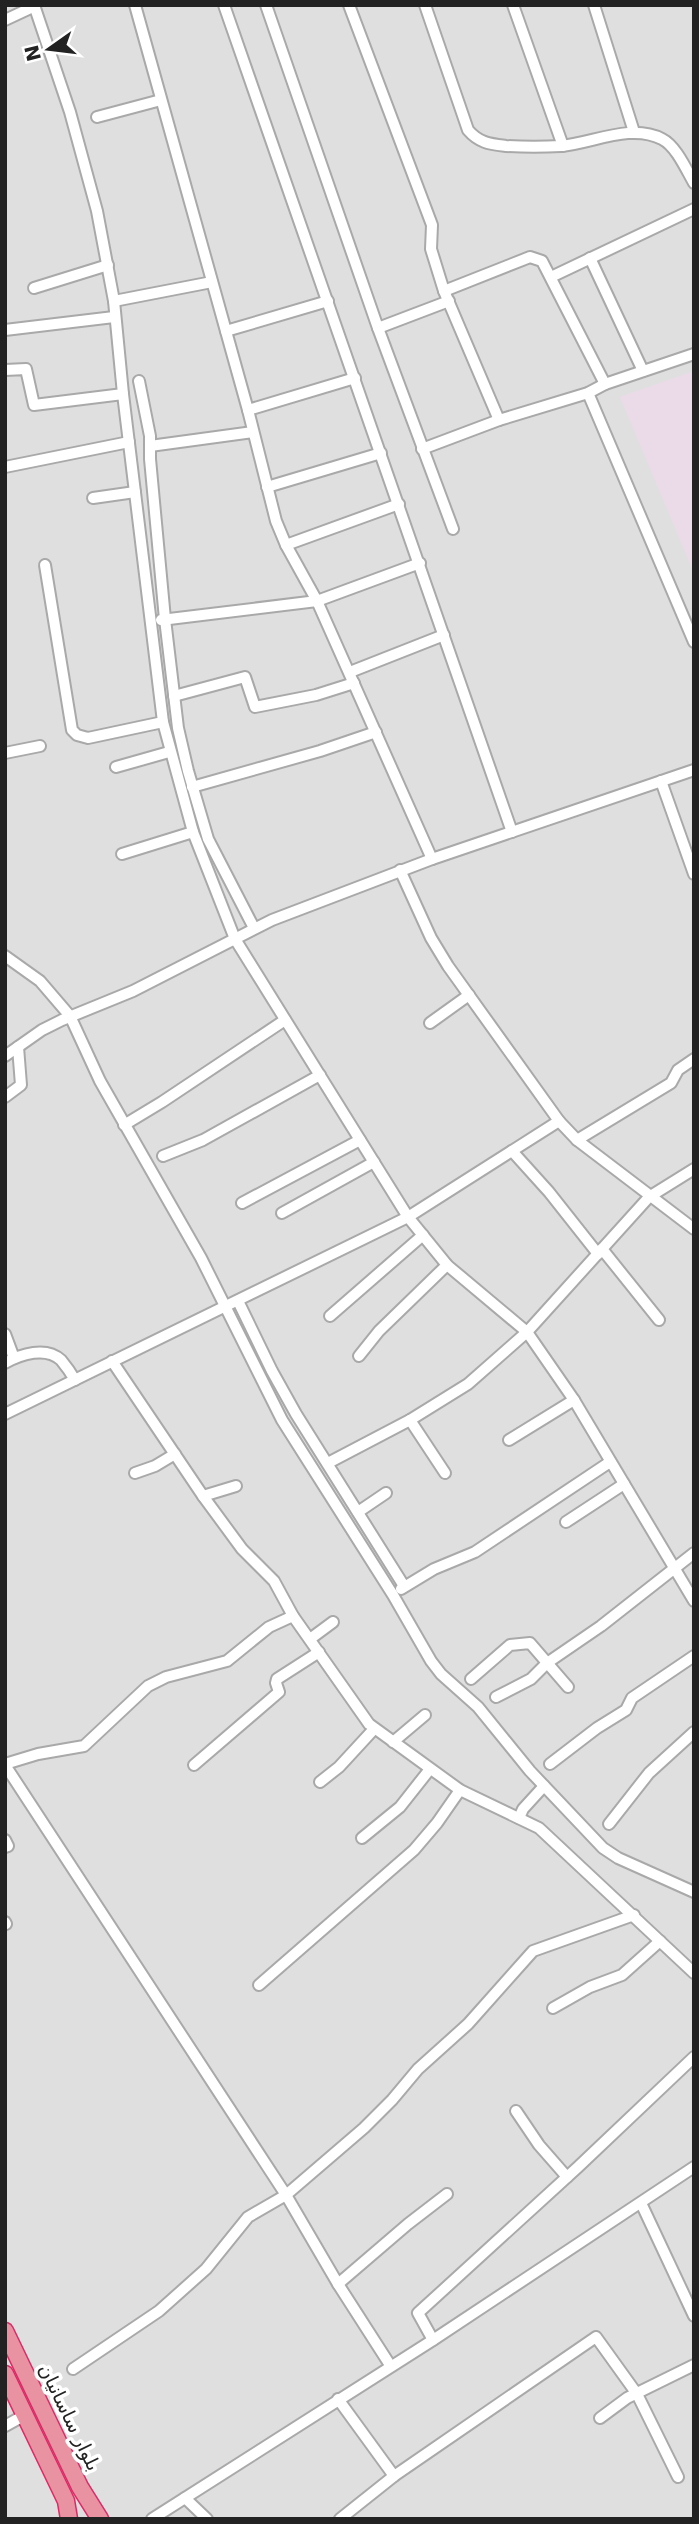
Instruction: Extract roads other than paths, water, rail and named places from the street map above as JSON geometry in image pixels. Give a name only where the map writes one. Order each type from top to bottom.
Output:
[{"type":"highway","name":"بلوار ساسانیان","points":[[5,2331],[80,2487],[100,2519]]},
{"type":"highway","name":"بلوار ساسانیان","points":[[5,2374],[66,2501],[69,2519]]},
{"type":"street","points":[[135,5],[248,410],[276,521],[317,601],[432,859]]},
{"type":"street","points":[[224,5],[512,832]]},
{"type":"street","points":[[266,5],[378,328],[453,529]]},
{"type":"street","points":[[349,5],[432,225],[431,249],[447,296],[499,420]]},
{"type":"street","points":[[425,5],[468,130],[475,138],[487,144],[527,147],[562,146],[634,132],[648,134],[665,140],[694,183]]},
{"type":"street","points":[[513,5],[562,146]]},
{"type":"street","points":[[594,5],[634,132]]},
{"type":"street","points":[[5,20],[34,6],[70,112],[97,211],[114,301],[164,727],[193,832],[235,939],[408,1217],[447,1265],[527,1332],[574,1400],[694,1601]]},
{"type":"street","points":[[97,117],[161,100]]},
{"type":"street","points":[[551,277],[694,209]]},
{"type":"street","points":[[378,328],[530,257],[542,261],[605,384]]},
{"type":"street","points":[[590,258],[643,371]]},
{"type":"street","points":[[34,288],[108,265]]},
{"type":"street","points":[[114,301],[212,282]]},
{"type":"street","points":[[226,331],[328,301]]},
{"type":"street","points":[[5,330],[114,317]]},
{"type":"street","points":[[422,449],[694,354]]},
{"type":"street","points":[[5,370],[26,369],[34,405],[123,394]]},
{"type":"street","points":[[248,410],[355,378]]},
{"type":"street","points":[[139,381],[150,446],[165,619],[178,728],[192,788],[208,839],[254,929]]},
{"type":"street","points":[[588,393],[694,642]]},
{"type":"street","points":[[150,446],[253,432]]},
{"type":"street","points":[[5,467],[129,442]]},
{"type":"street","points":[[267,487],[381,453]]},
{"type":"street","points":[[93,498],[135,492]]},
{"type":"street","points":[[286,545],[399,504]]},
{"type":"street","points":[[150,621],[317,601],[419,563]]},
{"type":"street","points":[[45,565],[72,730],[77,735],[88,738],[164,727],[178,728]]},
{"type":"street","points":[[174,696],[244,677],[255,707],[316,695],[444,635]]},
{"type":"street","points":[[192,788],[376,732]]},
{"type":"street","points":[[5,753],[40,746]]},
{"type":"street","points":[[116,767],[169,752]]},
{"type":"street","points":[[5,1056],[42,1030],[133,991],[254,929],[400,870],[694,769]]},
{"type":"street","points":[[661,781],[694,874]]},
{"type":"street","points":[[122,854],[193,832]]},
{"type":"street","points":[[400,870],[447,966],[559,1121],[577,1140],[694,1229]]},
{"type":"street","points":[[7,961],[40,981],[70,1016],[124,1125],[201,1258],[282,1420],[442,1674],[478,1707],[544,1786],[603,1848],[618,1858],[694,1892]]},
{"type":"street","points":[[430,1023],[469,995]]},
{"type":"street","points":[[124,1125],[285,1020]]},
{"type":"street","points":[[5,1097],[21,1085],[18,1047]]},
{"type":"street","points":[[577,1140],[671,1083],[678,1070],[694,1059]]},
{"type":"street","points":[[163,1156],[203,1140],[320,1075]]},
{"type":"street","points":[[5,1414],[427,1207],[559,1121]]},
{"type":"street","points":[[242,1203],[360,1140]]},
{"type":"street","points":[[512,1151],[659,1320]]},
{"type":"street","points":[[282,1213],[374,1162]]},
{"type":"street","points":[[328,1463],[410,1420],[468,1384],[527,1332],[649,1197],[694,1169]]},
{"type":"street","points":[[330,1316],[423,1236]]},
{"type":"street","points":[[359,1356],[379,1331],[447,1265]]},
{"type":"street","points":[[238,1301],[296,1414],[404,1586]]},
{"type":"street","points":[[5,1334],[10,1361],[35,1353],[52,1355],[61,1360],[75,1380]]},
{"type":"street","points":[[112,1361],[242,1549],[274,1581],[293,1616],[374,1729],[460,1790],[539,1828],[694,1973]]},
{"type":"street","points":[[509,1440],[574,1400]]},
{"type":"street","points":[[410,1420],[445,1473]]},
{"type":"street","points":[[135,1473],[155,1466],[174,1454]]},
{"type":"street","points":[[393,1595],[434,1569],[475,1552],[610,1462]]},
{"type":"street","points":[[566,1522],[624,1484]]},
{"type":"street","points":[[203,1496],[236,1486]]},
{"type":"street","points":[[358,1512],[386,1493]]},
{"type":"street","points":[[496,1697],[531,1679],[547,1662],[601,1626],[694,1553]]},
{"type":"street","points":[[293,1616],[270,1627],[227,1661],[166,1677],[148,1686],[84,1746],[38,1754],[5,1764],[286,2195],[390,2365]]},
{"type":"street","points":[[310,1640],[333,1622]]},
{"type":"street","points":[[471,1679],[510,1645],[530,1643],[568,1688]]},
{"type":"street","points":[[194,1765],[279,1692],[276,1680],[319,1652]]},
{"type":"street","points":[[550,1764],[597,1728],[626,1710],[632,1698],[694,1656]]},
{"type":"street","points":[[393,1742],[425,1715]]},
{"type":"street","points":[[320,1782],[339,1767],[374,1729]]},
{"type":"street","points":[[609,1825],[649,1773],[694,1732]]},
{"type":"street","points":[[362,1838],[400,1807],[430,1769]]},
{"type":"street","points":[[519,1818],[523,1809],[544,1786]]},
{"type":"street","points":[[259,1984],[414,1850],[460,1790]]},
{"type":"street","points":[[5,1840],[8,1846],[5,1847]]},
{"type":"street","points":[[73,2369],[159,2311],[206,2269],[248,2217],[286,2195],[392,2100],[418,2069],[468,2024],[533,1951],[634,1915]]},
{"type":"street","points":[[553,2008],[590,1987],[622,1975],[660,1941]]},
{"type":"street","points":[[433,2340],[418,2313],[694,2057]]},
{"type":"street","points":[[516,2111],[539,2145],[567,2177]]},
{"type":"street","points":[[152,2519],[433,2340],[694,2167]]},
{"type":"street","points":[[338,2284],[447,2194]]},
{"type":"street","points":[[641,2203],[694,2316]]},
{"type":"street","points":[[340,2519],[394,2476],[596,2337],[637,2394],[678,2477]]},
{"type":"street","points":[[600,2418],[637,2394],[694,2365]]},
{"type":"street","points":[[338,2399],[394,2476]]},
{"type":"street","points":[[5,2426],[25,2415]]},
{"type":"street","points":[[185,2498],[207,2519]]}]
